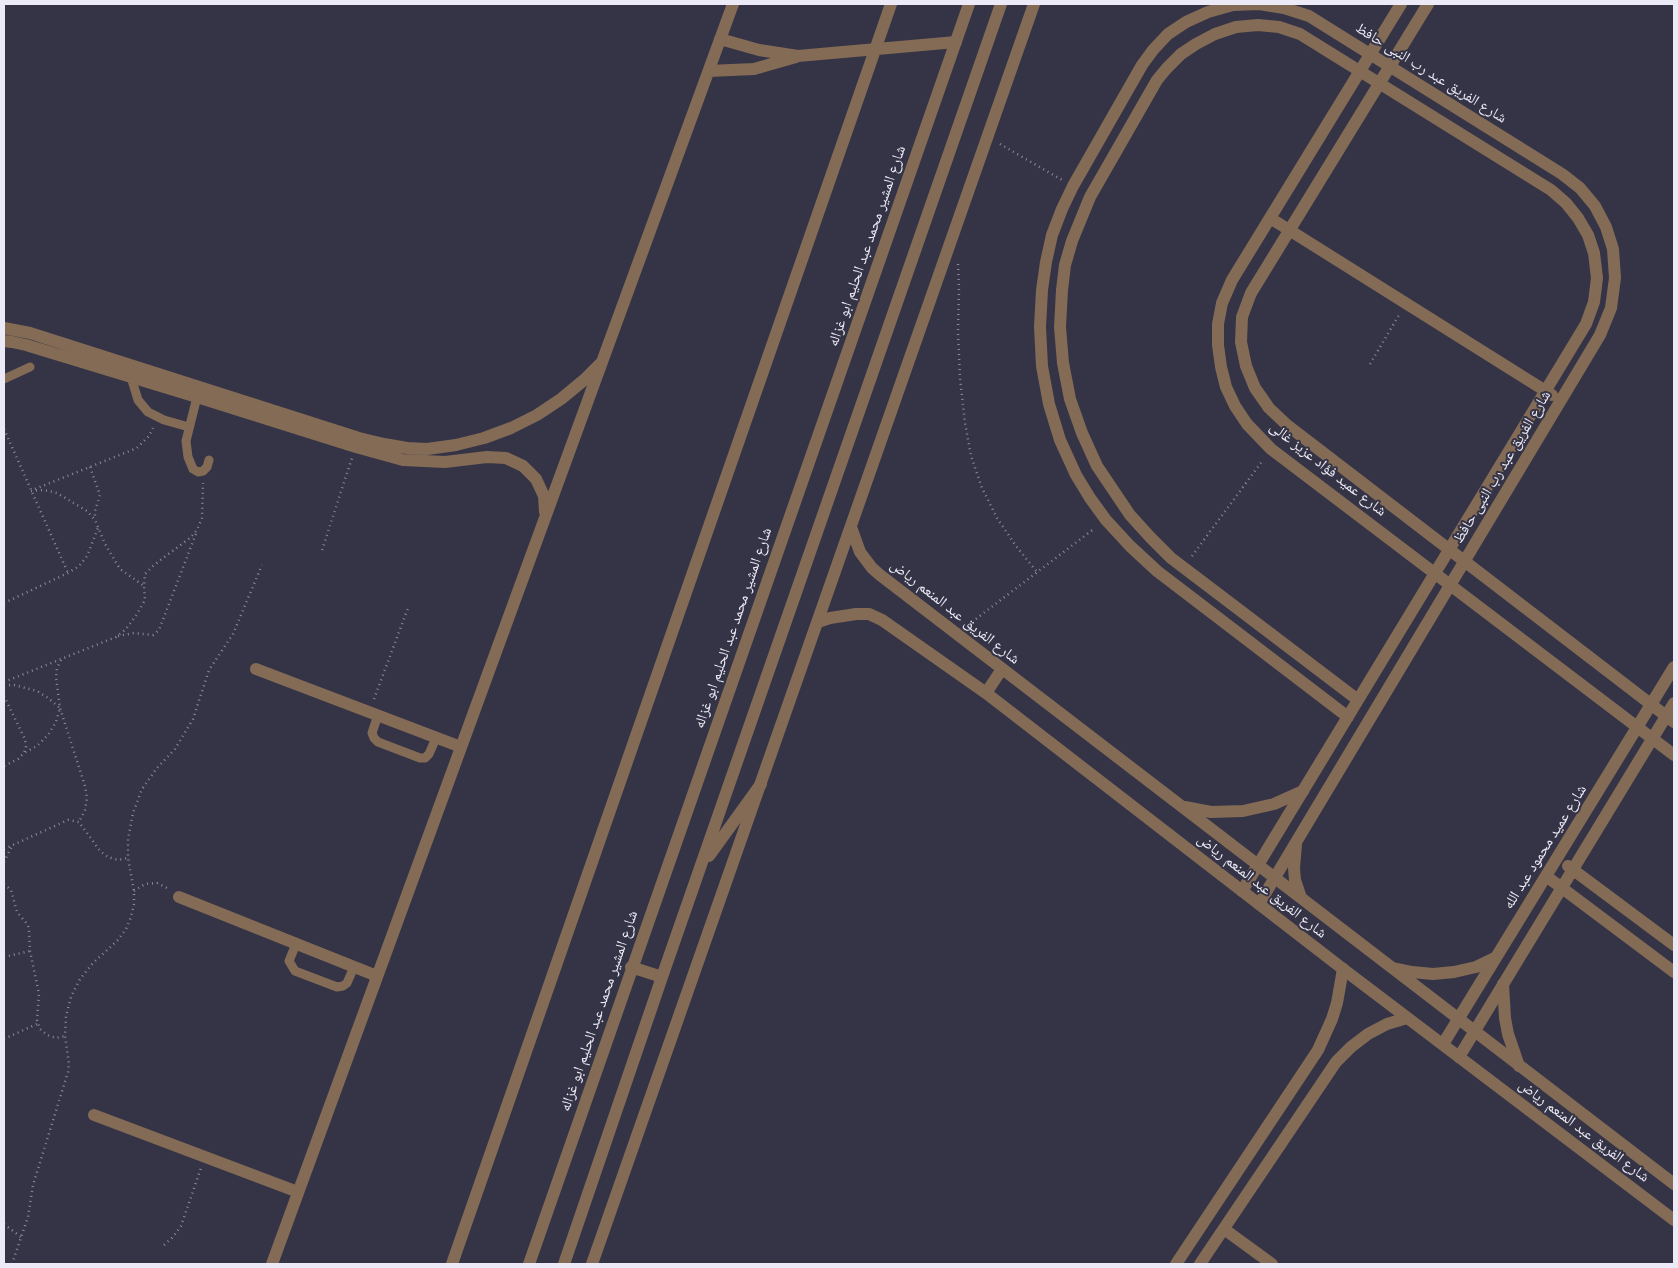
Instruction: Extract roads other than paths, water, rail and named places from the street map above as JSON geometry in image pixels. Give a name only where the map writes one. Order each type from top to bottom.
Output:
[{"type":"street","points":[[272,1264],[733,4]]},
{"type":"street","points":[[452,1264],[891,4]]},
{"type":"street","name":"شارع المشير محمد عبد الحليم ابو غزاله","points":[[529,1264],[631,967],[969,4]]},
{"type":"street","points":[[564,1264],[1001,4]]},
{"type":"street","points":[[592,1264],[1034,4]]},
{"type":"street","name":"شارع الفريق عبد رب النبى حافظ","points":[[1259,904],[1600,335],[1611,308],[1616,278],[1613,249],[1606,227],[1595,206],[1580,188],[1562,174],[1309,16],[1284,8],[1259,4],[1233,5],[1186,22],[1168,34],[1153,50],[1142,65],[1073,186],[1052,235],[1046,262],[1040,327],[1042,366],[1049,404],[1060,440],[1076,475],[1106,520],[1157,571],[1348,717]]},
{"type":"street","name":"شارع عميد فؤاد عزيز غالى","points":[[1401,4],[1232,280],[1222,303],[1218,324],[1218,346],[1224,380],[1235,406],[1247,424],[1271,448],[1674,755]]},
{"type":"street","name":"شارع عميد فؤاد عزيز غالى","points":[[1428,4],[1251,292],[1242,318],[1241,342],[1246,366],[1256,388],[1269,408],[1293,430],[1670,719]]},
{"type":"street","name":"شارع الفريق عبد رب النبى حافظ","points":[[1242,891],[1546,391],[1586,324],[1594,302],[1597,278],[1594,254],[1588,235],[1566,203],[1551,190],[1300,34],[1279,27],[1258,25],[1236,27],[1215,34],[1181,54],[1157,80],[1090,196],[1072,241],[1065,265],[1062,290],[1060,327],[1070,398],[1082,433],[1097,466],[1130,515],[1150,537],[1184,567],[1358,700]]},
{"type":"street","points":[[720,39],[759,50],[798,56],[956,42]]},
{"type":"street","points":[[709,71],[754,69],[798,56]]},
{"type":"street","points":[[1270,218],[1561,400]]},
{"type":"street","points":[[4,328],[30,333],[359,438],[407,448],[427,449],[456,445],[484,438],[511,428],[537,415],[562,399],[604,359]]},
{"type":"street","points":[[4,341],[26,345],[197,396],[356,447],[403,460],[423,462],[459,461],[487,457],[506,458],[523,466],[536,479],[544,496],[546,515]]},
{"type":"street","name":"شارع الفريق عبد المنعم رياض","points":[[851,527],[860,552],[872,568],[1674,1184]]},
{"type":"street","name":"شارع الفريق عبد المنعم رياض","points":[[818,622],[856,614],[869,614],[882,620],[986,693],[1343,969],[1674,1220]]},
{"type":"street","name":"شارع عميد محمود عبد الله","points":[[1443,1044],[1674,667]]},
{"type":"street","points":[[256,669],[461,747]]},
{"type":"street","points":[[986,693],[1002,669]]},
{"type":"street","points":[[1459,1057],[1653,738],[1670,719],[1674,703]]},
{"type":"street","points":[[701,866],[761,784]]},
{"type":"street","points":[[1180,806],[1211,812],[1243,812],[1274,804],[1303,791]]},
{"type":"street","points":[[1296,844],[1295,880],[1301,898]]},
{"type":"street","points":[[1557,858],[1674,945]]},
{"type":"street","points":[[1546,876],[1674,972]]},
{"type":"street","points":[[179,897],[377,976]]},
{"type":"street","points":[[1390,967],[1412,972],[1454,972],[1476,967],[1495,958]]},
{"type":"street","points":[[631,967],[662,978]]},
{"type":"street","points":[[1176,1264],[1318,1050],[1338,1003],[1343,969]]},
{"type":"street","points":[[1504,984],[1505,1018],[1508,1034],[1519,1066]]},
{"type":"street","points":[[1200,1264],[1336,1062],[1350,1047],[1368,1034],[1387,1024],[1407,1018]]},
{"type":"street","points":[[94,1116],[298,1192]]},
{"type":"street","points":[[1224,1229],[1272,1264]]},
{"type":"lane","points":[[4,379],[30,367]]},
{"type":"lane","points":[[131,377],[142,407],[158,418],[189,427]]},
{"type":"lane","points":[[197,396],[186,441],[188,457],[193,469],[198,472],[203,471],[207,467],[209,460]]},
{"type":"lane","points":[[374,714],[372,733],[378,742],[420,758],[425,758],[429,754],[436,738]]},
{"type":"lane","points":[[296,944],[289,961],[295,971],[337,987],[347,983],[354,967]]}]
